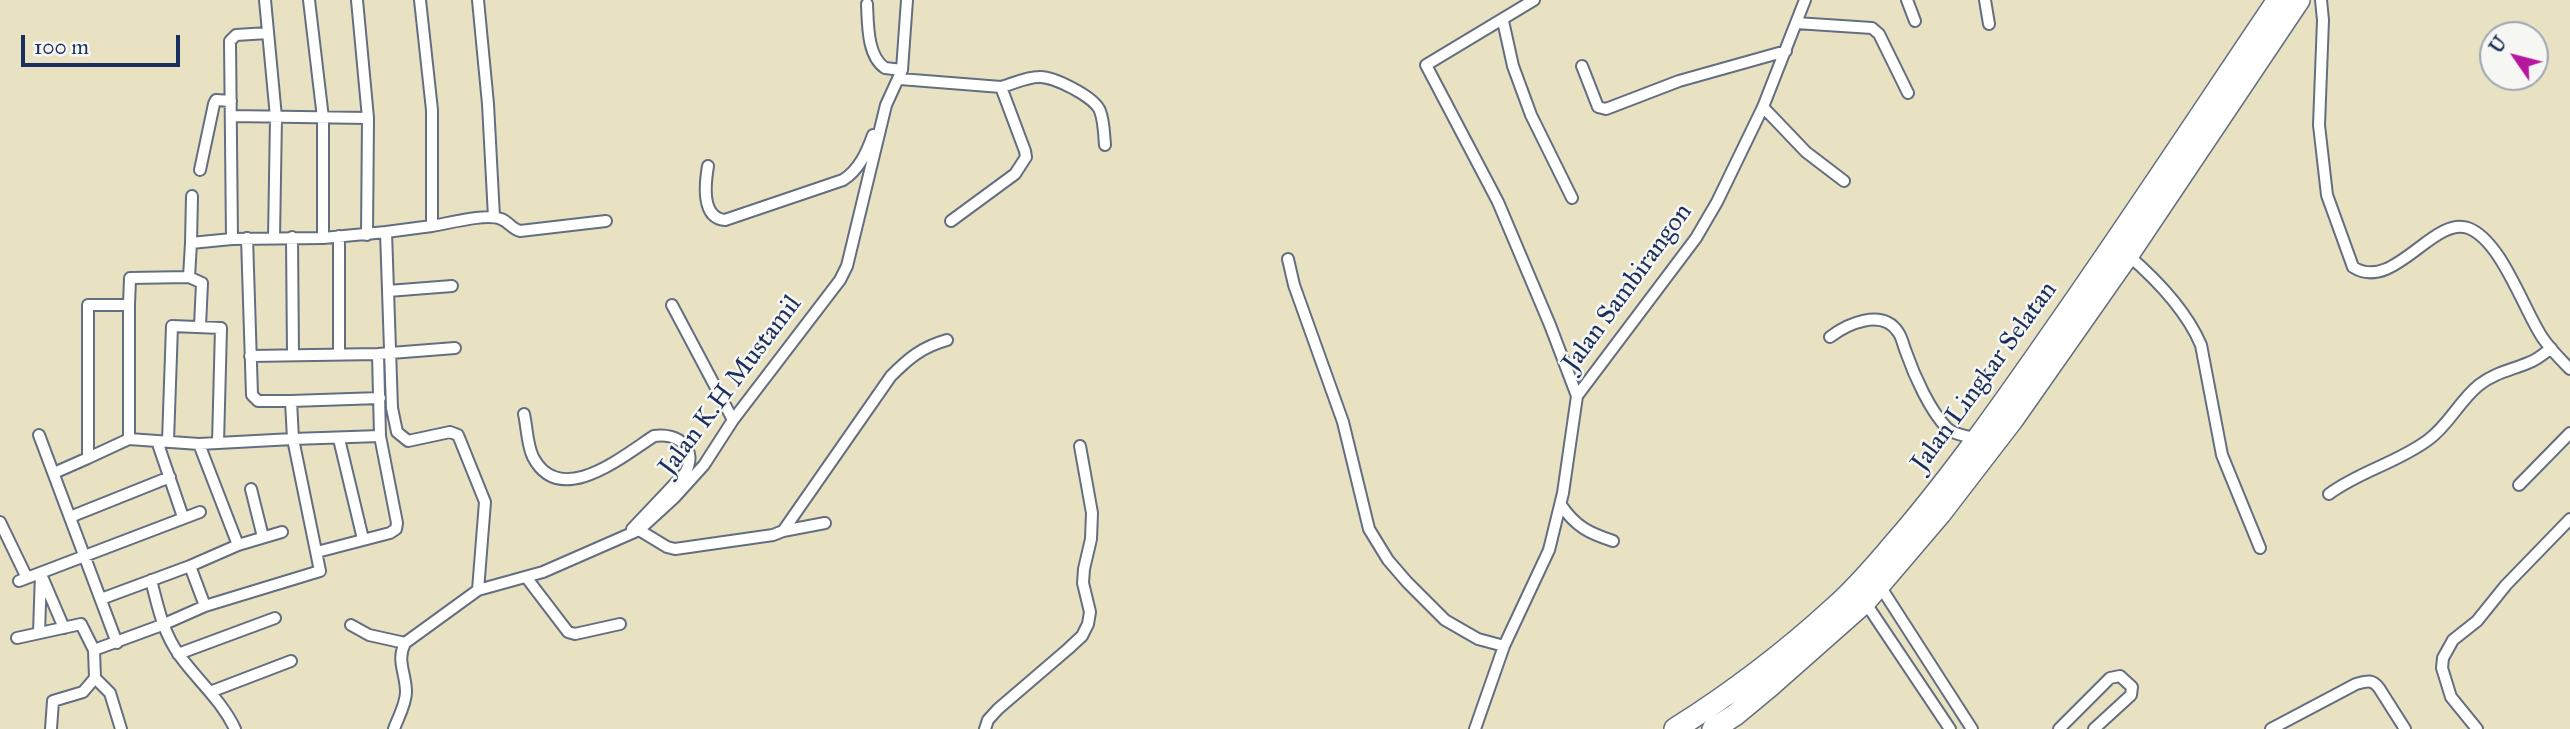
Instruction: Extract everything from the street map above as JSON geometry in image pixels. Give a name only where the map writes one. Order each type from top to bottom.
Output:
[{"type":"highway","name":"Jalan Lingkar Selatan","points":[[1713,729],[1735,715],[1764,679],[1869,573],[1928,504],[1977,439],[2006,414],[2278,0]]},
{"type":"highway","name":"Jalan Lingkar Selatan","points":[[1675,729],[1722,699],[1764,679],[1865,603],[1880,586],[2006,414],[2128,255],[2299,0]]},
{"type":"street","points":[[265,0],[276,117],[274,239]]},
{"type":"street","points":[[309,0],[323,118],[323,238]]},
{"type":"street","points":[[357,0],[368,118],[367,235]]},
{"type":"street","points":[[420,0],[432,110],[432,226]]},
{"type":"street","points":[[478,0],[488,104],[494,217]]},
{"type":"street","name":"Jalan K.H Mustamil","points":[[405,643],[478,590],[566,563],[639,530],[691,481],[733,420],[840,280],[847,266],[890,95],[901,74],[907,0]]},
{"type":"street","points":[[1534,0],[1426,65],[1498,202],[1577,396]]},
{"type":"street","name":"Jalan Sambirangon","points":[[1475,729],[1504,646],[1549,550],[1561,505],[1577,396],[1696,238],[1732,174],[1763,107],[1805,0]]},
{"type":"street","points":[[1907,0],[1915,21]]},
{"type":"street","points":[[1985,0],[1989,24]]},
{"type":"street","points":[[2321,0],[2323,20],[2319,125],[2328,195],[2353,267],[2361,272],[2384,270],[2446,230],[2462,227],[2469,229],[2485,239],[2515,285],[2541,335],[2570,369]]},
{"type":"street","points":[[867,4],[868,29],[875,56],[885,68],[901,74],[1001,87],[1041,77],[1052,78],[1084,95],[1098,107],[1105,145]]},
{"type":"street","points":[[1503,21],[1513,66],[1531,115],[1572,198]]},
{"type":"street","points":[[1796,23],[1872,28],[1879,34],[1908,93]]},
{"type":"street","points":[[232,239],[230,41],[232,37],[268,33]]},
{"type":"street","points":[[1582,66],[1598,107],[1606,109],[1679,81],[1786,51]]},
{"type":"street","points":[[951,221],[1015,174],[1026,157],[1001,87]]},
{"type":"street","points":[[708,166],[705,184],[709,210],[718,220],[725,220],[843,180],[851,174],[868,150],[881,104],[890,95]]},
{"type":"street","points":[[200,170],[214,104],[216,100],[231,101]]},
{"type":"street","points":[[1763,107],[1806,152],[1844,181]]},
{"type":"street","points":[[231,116],[368,118]]},
{"type":"street","points":[[189,277],[192,196]]},
{"type":"street","points":[[191,243],[247,238],[367,235],[494,217],[504,220],[520,232],[606,221]]},
{"type":"street","points":[[317,552],[390,533],[396,529],[380,436],[388,291],[386,232]]},
{"type":"street","points":[[339,236],[339,354]]},
{"type":"street","points":[[292,237],[293,355]]},
{"type":"street","points":[[247,238],[250,356],[254,398],[258,401],[380,398]]},
{"type":"street","points":[[2128,255],[2170,297],[2195,330],[2202,345],[2222,454],[2260,548]]},
{"type":"street","points":[[1288,258],[1343,422],[1369,529],[1407,582],[1445,620],[1478,639],[1504,646]]},
{"type":"street","points":[[129,439],[130,278],[189,277],[202,283],[200,326]]},
{"type":"street","points":[[388,291],[452,286]]},
{"type":"street","points":[[88,458],[86,307],[92,303],[129,305]]},
{"type":"street","points":[[672,305],[733,420]]},
{"type":"street","points":[[1830,337],[1845,326],[1881,320],[1888,323],[1899,334],[1918,380],[1939,419],[1950,431],[1977,439]]},
{"type":"street","points":[[183,517],[162,441],[172,326],[221,328],[218,443]]},
{"type":"street","points":[[783,531],[891,376],[913,354],[929,345],[947,340]]},
{"type":"street","points":[[250,356],[384,353],[455,348]]},
{"type":"street","points":[[2329,494],[2374,468],[2404,457],[2445,425],[2479,384],[2503,370],[2528,364],[2550,348]]},
{"type":"street","points":[[384,353],[397,432],[402,438],[412,442],[450,432],[458,435],[481,487],[485,502],[485,519],[478,590]]},
{"type":"street","points":[[94,650],[205,606],[320,571],[293,439],[291,401]]},
{"type":"street","points":[[524,414],[533,456],[544,471],[557,477],[574,480],[593,475],[654,436],[665,434],[676,438],[690,452],[691,463],[685,473],[625,537]]},
{"type":"street","points":[[2519,485],[2570,433]]},
{"type":"street","points":[[39,435],[117,643]]},
{"type":"street","points":[[54,473],[129,439],[200,444],[380,436]]},
{"type":"street","points":[[340,439],[363,539]]},
{"type":"street","points":[[200,444],[238,544]]},
{"type":"street","points":[[985,729],[988,720],[998,709],[1082,636],[1088,624],[1090,612],[1083,583],[1091,539],[1092,513],[1080,446]]},
{"type":"street","points":[[70,517],[170,477]]},
{"type":"street","points":[[251,489],[263,537]]},
{"type":"street","points":[[1561,505],[1575,524],[1613,541]]},
{"type":"street","points":[[0,522],[23,580],[200,512]]},
{"type":"street","points":[[2477,729],[2451,697],[2442,668],[2443,657],[2453,640],[2477,621],[2506,585],[2570,519]]},
{"type":"street","points":[[639,530],[675,549],[773,535],[825,523]]},
{"type":"street","points":[[101,599],[190,566],[238,544],[282,532]]},
{"type":"street","points":[[190,566],[205,606]]},
{"type":"street","points":[[41,573],[64,628]]},
{"type":"street","points":[[39,633],[41,573]]},
{"type":"street","points":[[526,577],[568,632],[575,634],[620,624]]},
{"type":"street","points":[[151,580],[162,625],[178,654],[228,713],[235,729]]},
{"type":"street","points":[[1880,586],[1972,729]]},
{"type":"street","points":[[1865,603],[1950,729]]},
{"type":"street","points":[[178,654],[275,618]]},
{"type":"street","points":[[17,638],[81,624],[94,650],[95,678],[83,692],[53,701],[51,729]]},
{"type":"street","points":[[351,625],[369,635],[405,643],[400,662],[406,691],[394,729]]},
{"type":"street","points":[[1890,639],[1907,628]]},
{"type":"street","points":[[209,692],[291,661]]},
{"type":"street","points":[[2059,729],[2110,678],[2120,676],[2132,687],[2131,695],[2094,729]]},
{"type":"street","points":[[95,678],[110,693],[121,729]]},
{"type":"street","points":[[2271,729],[2345,689],[2369,680],[2379,688],[2405,729]]}]
